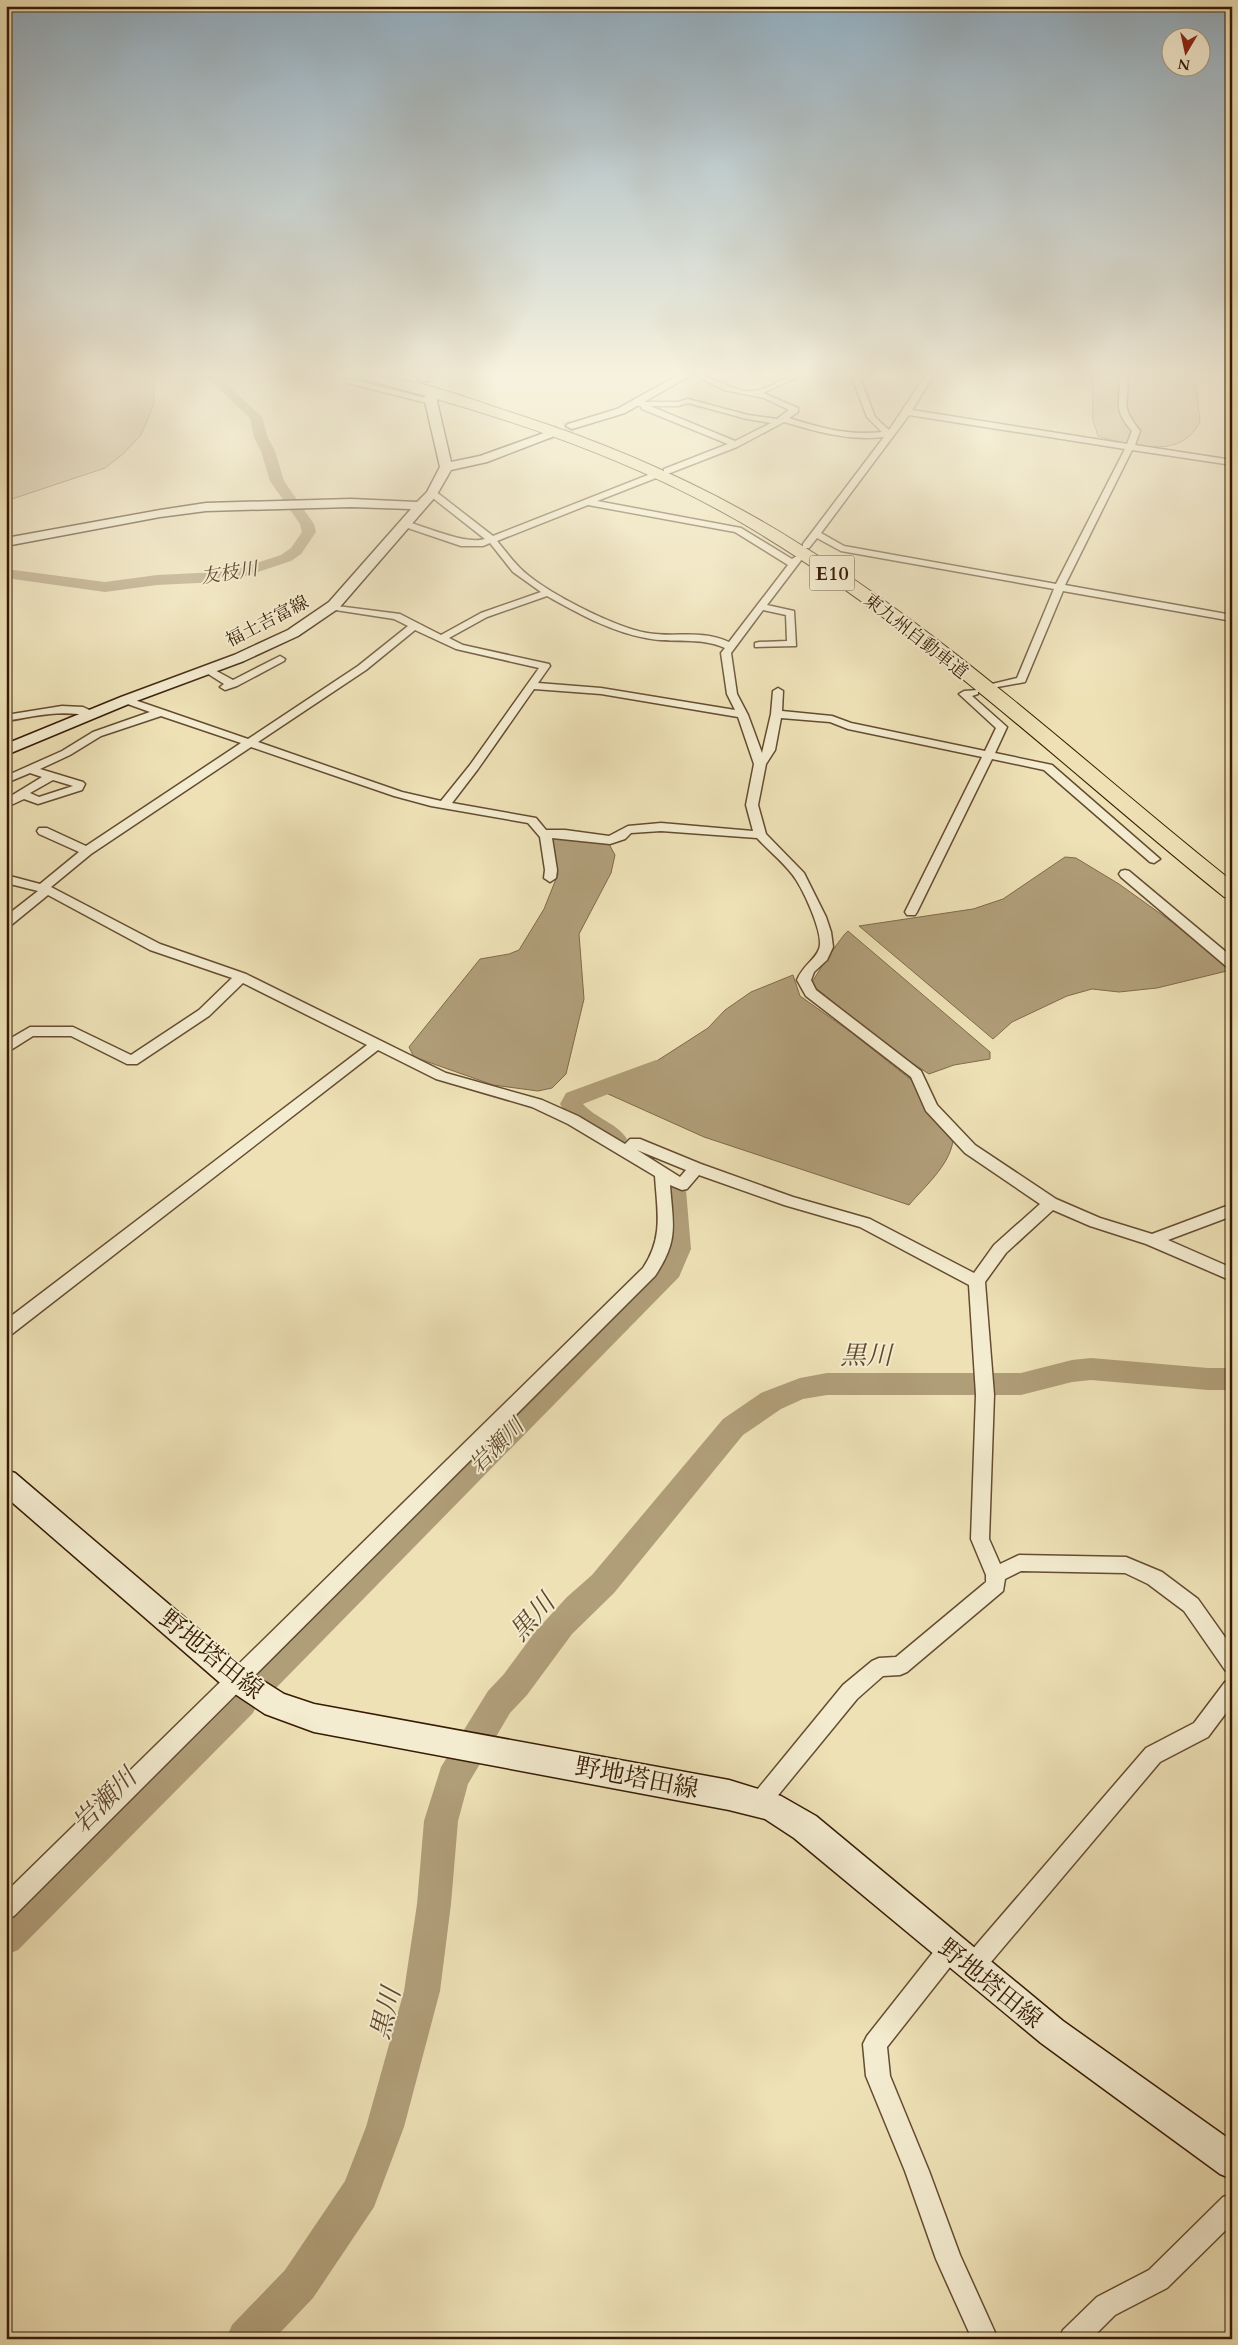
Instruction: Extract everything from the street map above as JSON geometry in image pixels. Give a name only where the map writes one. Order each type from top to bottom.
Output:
[{"type":"highway","name":"東九州自動車道","points":[[678,484],[759,527],[832,572],[918,635],[1130,811],[1232,892]]},
{"type":"main road","name":"福土吉富線","points":[[6,750],[126,700],[207,670],[293,633],[332,607],[421,506],[437,484]]},
{"type":"main road","points":[[6,542],[182,510],[262,505],[387,502],[421,506]]},
{"type":"main road","name":"野地塔田線","points":[[6,1481],[236,1679],[275,1704],[314,1718],[728,1795],[771,1806],[805,1827],[846,1859],[972,1967],[1118,2082],[1232,2162]]},
{"type":"street","points":[[405,524],[468,544],[492,540],[631,484]]},
{"type":"street","points":[[806,546],[852,484]]},
{"type":"street","points":[[996,686],[1021,680],[1059,588],[1111,484]]},
{"type":"street","points":[[432,493],[492,540],[516,570],[548,593],[585,613],[632,632],[661,638],[712,638],[729,646]]},
{"type":"street","points":[[586,502],[738,530],[795,561],[729,646],[726,654],[732,694],[743,715],[760,764]]},
{"type":"street","points":[[816,534],[841,548],[1232,618]]},
{"type":"street","points":[[440,639],[484,615],[548,593]]},
{"type":"street","points":[[332,607],[397,616],[440,639],[460,647],[545,666],[444,805]]},
{"type":"street","points":[[759,645],[792,644],[791,613],[761,607]]},
{"type":"street","points":[[6,923],[87,851],[362,668],[414,626]]},
{"type":"street","points":[[207,670],[229,685],[280,659]]},
{"type":"street","points":[[532,686],[601,691],[743,715]]},
{"type":"street","points":[[778,691],[769,750],[760,764],[752,806],[760,835],[798,873],[820,917],[827,947],[822,957],[808,970],[804,980],[811,993],[916,1074],[931,1107],[970,1149],[1051,1204],[1095,1222],[1152,1240],[1232,1275]]},
{"type":"street","points":[[911,912],[987,754],[1002,727],[964,694],[974,692]]},
{"type":"street","points":[[126,700],[398,794],[444,805],[532,820],[542,834],[610,840],[622,836],[628,830],[661,827],[760,835]]},
{"type":"street","points":[[6,718],[61,709],[84,709],[93,714]]},
{"type":"street","points":[[6,780],[66,753],[97,734],[161,712]]},
{"type":"street","points":[[776,714],[832,719],[848,726],[1048,767],[1154,859]]},
{"type":"street","points":[[24,794],[38,801],[78,788],[79,784],[31,770]]},
{"type":"street","points":[[6,802],[9,803],[51,776]]},
{"type":"street","points":[[42,831],[87,851]]},
{"type":"street","points":[[546,834],[551,870],[550,878]]},
{"type":"street","points":[[1125,874],[1232,964]]},
{"type":"street","points":[[6,880],[45,889],[155,947],[241,977],[441,1076],[537,1103],[573,1120],[682,1185],[696,1168]]},
{"type":"street","points":[[6,1048],[30,1031],[73,1032],[132,1061],[204,1013],[241,977]]},
{"type":"street","points":[[6,1329],[377,1044]]},
{"type":"street","points":[[626,1152],[635,1143],[696,1168],[789,1201],[865,1223],[978,1282]]},
{"type":"street","points":[[6,1908],[649,1272],[662,1254],[666,1232],[662,1174]]},
{"type":"street","points":[[759,1803],[850,1692],[879,1667],[900,1666],[996,1585],[995,1575],[980,1539],[985,1395],[978,1282],[981,1273],[1000,1251],[1051,1204]]},
{"type":"street","points":[[1152,1240],[1232,1210]]},
{"type":"street","points":[[995,1575],[1019,1563],[1126,1565],[1155,1578],[1191,1605],[1232,1664]]},
{"type":"street","points":[[972,1967],[1153,1755],[1201,1730],[1232,1689]]},
{"type":"street","points":[[950,1948],[875,2044],[878,2076],[917,2171],[950,2259],[985,2339]]},
{"type":"street","points":[[1072,2339],[1106,2306],[1158,2279],[1232,2206]]},
{"type":"shaded area","points":[[6,484],[56,484],[6,501]]},
{"type":"shaded area","points":[[553,837],[609,844],[615,855],[611,873],[579,934],[584,999],[566,1074],[552,1088],[538,1091],[493,1085],[414,1057],[409,1047],[480,959],[509,954],[519,950],[544,909],[558,874],[551,839]]},
{"type":"shaded area","points":[[1065,857],[1076,858],[1119,884],[1172,922],[1231,970],[1157,988],[1119,992],[1092,989],[1067,996],[1012,1022],[993,1039],[859,926],[973,909],[1003,899]]},
{"type":"shaded area","points":[[848,931],[990,1052],[990,1059],[954,1065],[929,1074],[895,1052],[811,984],[823,964]]},
{"type":"shaded area","points":[[793,975],[800,996],[852,1033],[914,1082],[924,1106],[953,1141],[951,1150],[942,1167],[909,1205],[704,1137],[606,1093],[656,1071],[652,1064],[708,1028],[725,1010],[751,992]]},
{"type":"waterway","name":"友枝川","points":[[6,573],[105,587],[157,580],[219,577],[241,573],[286,558],[296,551],[309,532],[307,524],[279,484]]},
{"type":"waterway","name":"岩瀬川","points":[[615,1139],[582,1118],[571,1104],[574,1099],[656,1067]]},
{"type":"waterway","name":"岩瀬川","points":[[265,1678],[670,1270],[679,1249],[674,1190]]},
{"type":"waterway","name":"黒川","points":[[246,2339],[299,2284],[360,2193],[385,2127],[422,1991],[434,1904],[441,1821],[453,1778],[499,1702],[516,1685],[546,1642],[578,1606],[603,1584],[733,1427],[771,1401],[800,1389],[827,1384],[1021,1384],[1072,1371],[1091,1369],[1208,1379],[1232,1379]]},
{"type":"waterway","name":"岩瀬川","points":[[6,1938],[242,1702]]}]
